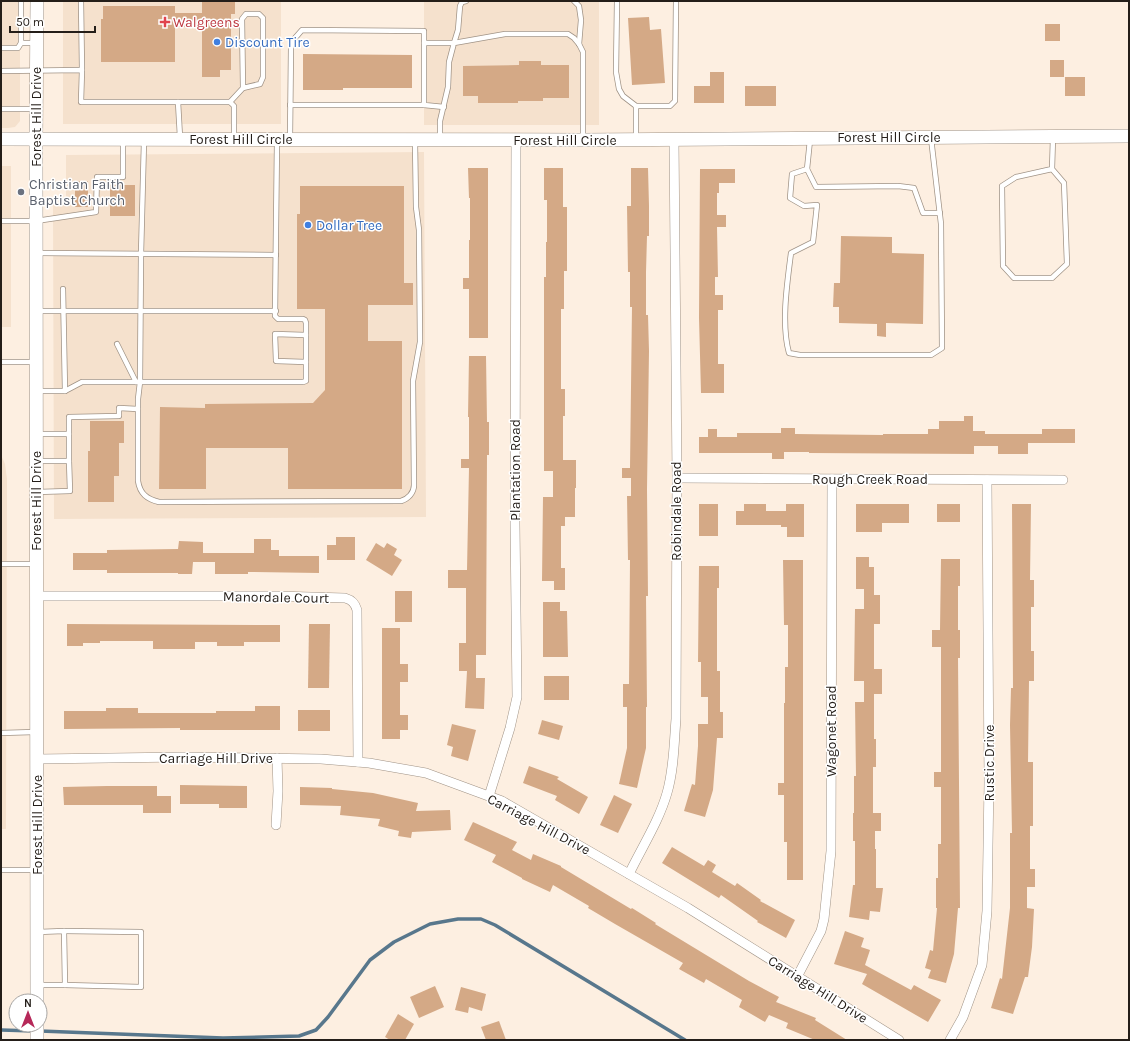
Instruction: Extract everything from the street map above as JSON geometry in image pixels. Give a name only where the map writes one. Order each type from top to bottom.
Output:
[{"type":"street","name":"Forest Hill Drive","points":[[37,993],[36,109],[38,1]]},
{"type":"street","name":"Forest Hill Circle","points":[[1,139],[583,140],[1129,136]]},
{"type":"street","name":"Robindale Road","points":[[629,874],[659,816],[667,792],[673,758],[676,719],[677,478],[674,139]]},
{"type":"street","name":"Plantation Road","points":[[489,796],[510,728],[517,697],[515,524],[516,140]]},
{"type":"street","name":"Rough Creek Road","points":[[677,478],[1063,480]]},
{"type":"street","name":"Wagonet Road","points":[[798,977],[820,931],[824,919],[831,851],[832,479]]},
{"type":"street","name":"Rustic Drive","points":[[950,1040],[963,1017],[982,966],[987,911],[989,766],[987,480]]},
{"type":"street","name":"Manordale Court","points":[[36,596],[277,596],[345,598],[350,600],[356,605],[357,610],[358,762]]},
{"type":"street","name":"Carriage Hill Drive","points":[[36,759],[183,757],[321,759],[358,762],[426,774],[502,801],[688,908],[898,1040]]},
{"type":"street","points":[[276,825],[278,791],[277,758]]},
{"type":"lane","points":[[1,48],[18,48],[21,43],[21,1]]},
{"type":"lane","points":[[81,1],[81,102],[230,102],[243,88],[260,84],[263,76],[263,18],[259,14],[246,14],[242,19],[243,88]]},
{"type":"lane","points":[[440,140],[440,121],[448,87],[449,62],[458,30],[460,6],[462,2],[466,1]]},
{"type":"lane","points":[[574,1],[579,6],[581,20],[580,44],[584,62],[583,140]]},
{"type":"lane","points":[[617,1],[616,72],[619,89],[623,96],[636,106],[670,106],[675,101],[676,1]]},
{"type":"lane","points":[[36,391],[65,391],[73,388],[80,382],[306,381],[305,320],[278,319],[275,316],[276,255],[284,139],[290,105],[291,47],[295,38],[302,30],[424,31],[424,105]]},
{"type":"lane","points":[[424,43],[454,43],[505,34],[568,34],[580,44]]},
{"type":"lane","points":[[21,43],[37,43]]},
{"type":"lane","points":[[1,71],[82,70]]},
{"type":"lane","points":[[178,102],[180,139]]},
{"type":"lane","points":[[230,102],[234,106],[234,139]]},
{"type":"lane","points":[[290,105],[424,105],[444,107]]},
{"type":"lane","points":[[636,106],[636,139]]},
{"type":"lane","points":[[1,109],[36,109]]},
{"type":"lane","points":[[1052,169],[1016,177],[1002,186],[1003,266],[1014,278],[1052,278],[1067,264],[1064,183],[1052,169],[1053,136]]},
{"type":"lane","points":[[807,169],[792,174],[791,182],[790,198],[804,206],[817,206],[813,242],[791,253],[787,284],[785,339],[789,353],[800,355],[931,355],[942,348],[942,224],[931,137]]},
{"type":"lane","points":[[811,138],[807,169],[816,188],[898,186],[914,188],[923,213],[940,213]]},
{"type":"lane","points":[[1,221],[36,221],[96,212],[97,177],[123,177],[123,139]]},
{"type":"lane","points":[[144,139],[141,312],[138,382],[138,481],[139,488],[145,496],[159,502],[401,501],[406,500],[414,489],[413,381],[420,342],[419,230],[416,207],[414,140]]},
{"type":"lane","points":[[36,253],[276,255]]},
{"type":"lane","points":[[63,289],[65,391]]},
{"type":"lane","points":[[36,311],[276,311]]},
{"type":"lane","points":[[306,335],[275,334],[276,361],[306,362]]},
{"type":"lane","points":[[117,344],[138,382]]},
{"type":"lane","points":[[1,362],[36,362]]},
{"type":"lane","points":[[36,492],[70,491],[69,417],[120,416],[120,408],[138,409]]},
{"type":"lane","points":[[36,434],[69,434]]},
{"type":"lane","points":[[36,461],[69,461]]},
{"type":"lane","points":[[1,564],[36,564]]},
{"type":"lane","points":[[1,733],[36,732]]},
{"type":"lane","points":[[1,870],[36,870]]},
{"type":"lane","points":[[64,931],[65,985]]},
{"type":"lane","points":[[37,932],[141,932],[141,987],[37,985]]},
{"type":"shaded area","points":[[1,1],[20,1],[20,121],[15,127],[8,128],[1,128]]},
{"type":"shaded area","points":[[63,1],[281,1],[281,124],[63,124]]},
{"type":"shaded area","points":[[424,1],[599,1],[599,125],[424,125]]},
{"type":"shaded area","points":[[424,152],[426,517],[54,519],[53,203],[66,203],[66,155]]},
{"type":"shaded area","points":[[1,166],[11,166],[11,327],[1,327]]},
{"type":"shaded area","points":[[1,455],[5,464],[7,479],[6,829],[1,829]]},
{"type":"building","name":"Walgreens","points":[[202,1],[235,1],[235,14],[231,14],[231,70],[220,70],[220,77],[202,77],[202,27],[175,27],[175,62],[101,62],[101,19],[103,19],[103,6],[175,6],[175,13],[202,13]]},
{"type":"building","points":[[649,17],[650,30],[661,29],[665,83],[632,85],[628,18]]},
{"type":"building","points":[[1045,24],[1060,24],[1060,41],[1045,41]]},
{"type":"building","points":[[303,54],[412,55],[412,88],[343,88],[343,90],[303,90]]},
{"type":"building","points":[[1050,60],[1064,60],[1064,77],[1050,77]]},
{"type":"building","points":[[519,61],[541,61],[541,65],[569,65],[569,98],[543,98],[543,101],[518,101],[518,103],[478,103],[478,96],[463,96],[463,66],[519,65]]},
{"type":"building","points":[[710,72],[724,72],[724,103],[694,103],[694,86],[710,86]]},
{"type":"building","points":[[1065,77],[1085,77],[1085,96],[1065,96]]},
{"type":"building","points":[[745,86],[776,86],[776,106],[745,106]]},
{"type":"building","points":[[468,168],[488,168],[488,338],[469,338],[469,289],[463,289],[463,278],[469,278],[470,198]]},
{"type":"building","points":[[544,168],[563,168],[563,207],[567,207],[567,271],[564,271],[564,309],[561,309],[561,389],[565,389],[565,416],[563,416],[563,460],[576,460],[576,488],[575,517],[565,517],[565,526],[561,526],[561,568],[565,568],[565,590],[554,590],[554,581],[542,581],[543,497],[553,497],[553,471],[544,471],[544,277],[546,277],[547,200],[544,200]]},
{"type":"building","points":[[631,168],[648,168],[649,206],[649,236],[647,236],[646,272],[646,315],[648,315],[649,351],[647,489],[648,596],[646,596],[647,707],[646,748],[637,788],[619,784],[627,748],[627,707],[623,707],[623,684],[629,684],[630,560],[628,560],[627,496],[631,496],[631,478],[622,478],[622,468],[630,468],[632,307],[630,307],[630,272],[628,272],[627,206],[631,206]]},
{"type":"building","points":[[700,169],[735,169],[735,183],[719,183],[719,193],[717,193],[717,215],[726,215],[726,227],[717,227],[718,277],[715,277],[715,295],[723,295],[723,310],[718,310],[718,364],[724,364],[724,393],[701,393],[699,318]]},
{"type":"building","points":[[75,181],[88,181],[88,207],[75,207]]},
{"type":"building","points":[[110,185],[135,185],[135,216],[110,216]]},
{"type":"building","points":[[300,186],[404,186],[404,283],[413,283],[413,305],[368,305],[368,341],[402,341],[402,489],[288,489],[288,448],[206,448],[206,489],[159,489],[160,407],[205,408],[205,404],[313,403],[325,390],[325,309],[297,309],[297,214],[300,214]]},
{"type":"building","points":[[841,236],[892,237],[892,253],[924,254],[923,324],[886,323],[886,337],[877,336],[877,324],[839,323],[839,307],[833,307],[834,283],[840,283]]},
{"type":"building","points":[[469,356],[486,356],[487,422],[489,422],[489,455],[487,455],[486,655],[476,655],[476,678],[485,678],[484,709],[465,708],[467,671],[459,671],[459,643],[466,643],[466,588],[448,588],[448,570],[467,570],[469,468],[461,468],[461,459],[469,459]]},
{"type":"building","points":[[964,416],[973,416],[973,431],[985,431],[985,434],[1042,434],[1042,429],[1075,429],[1075,443],[1028,443],[1028,454],[998,454],[998,446],[974,446],[974,454],[784,452],[784,459],[772,459],[772,453],[699,453],[699,437],[708,437],[708,429],[717,429],[717,437],[737,437],[737,433],[781,433],[781,428],[795,428],[795,434],[928,434],[928,429],[939,429],[939,421],[964,421]]},
{"type":"building","points":[[90,421],[124,421],[124,443],[119,443],[119,476],[114,476],[114,502],[88,502],[88,451],[90,451]]},
{"type":"building","points":[[699,504],[718,504],[718,536],[699,536]]},
{"type":"building","points":[[744,504],[766,504],[766,511],[786,511],[786,504],[804,504],[804,537],[787,537],[787,527],[781,527],[781,525],[736,525],[736,511],[744,511]]},
{"type":"building","points":[[856,504],[909,504],[909,523],[882,523],[882,532],[856,532]]},
{"type":"building","points":[[937,504],[960,504],[960,522],[937,522]]},
{"type":"building","points":[[1012,504],[1031,504],[1030,580],[1034,580],[1034,607],[1031,607],[1031,651],[1034,651],[1034,681],[1029,681],[1028,762],[1033,762],[1033,826],[1030,826],[1030,869],[1035,869],[1035,887],[1027,887],[1027,908],[1034,909],[1032,947],[1028,977],[1025,977],[1013,1014],[991,1008],[1000,978],[1002,979],[1010,908],[1010,833],[1012,833],[1010,725],[1011,688],[1013,688]]},
{"type":"building","points":[[336,537],[355,537],[355,560],[327,560],[327,545],[336,545]]},
{"type":"building","points":[[254,539],[271,539],[271,550],[279,550],[279,556],[319,556],[319,573],[248,572],[248,574],[215,574],[215,562],[193,562],[192,574],[107,573],[107,570],[73,570],[73,553],[107,553],[107,550],[178,549],[179,541],[203,542],[203,553],[254,553]]},
{"type":"building","points":[[376,543],[384,548],[387,543],[397,549],[394,555],[402,560],[392,576],[366,560]]},
{"type":"building","points":[[856,557],[869,557],[869,567],[874,567],[874,595],[880,595],[880,624],[874,624],[874,669],[882,669],[882,694],[874,694],[874,739],[876,739],[876,767],[873,767],[873,813],[881,813],[881,831],[875,831],[876,888],[883,888],[880,912],[870,911],[869,920],[849,917],[853,885],[855,885],[855,841],[853,841],[853,813],[854,776],[856,776],[855,702],[864,702],[864,681],[854,681],[855,609],[864,609],[864,589],[856,589]]},
{"type":"building","points":[[941,559],[960,559],[960,586],[958,586],[958,630],[960,630],[960,658],[958,658],[960,908],[958,908],[954,954],[946,983],[928,978],[931,970],[925,968],[930,950],[933,951],[937,908],[936,878],[938,878],[938,844],[941,844],[941,787],[934,787],[934,772],[941,772],[941,647],[932,647],[932,630],[940,630]]},
{"type":"building","points":[[783,560],[803,560],[803,880],[787,880],[787,842],[784,842],[784,795],[778,795],[778,783],[784,783],[785,667],[788,667],[788,625],[784,625]]},
{"type":"building","points":[[699,566],[719,566],[719,588],[717,588],[717,671],[720,671],[720,712],[723,712],[723,738],[717,738],[713,790],[705,817],[684,811],[692,784],[695,785],[698,724],[708,724],[708,697],[701,697],[701,662],[698,662]]},
{"type":"building","points":[[395,591],[412,591],[412,622],[395,622]]},
{"type":"building","points":[[543,602],[560,602],[560,611],[567,611],[568,657],[543,657]]},
{"type":"building","points":[[67,624],[280,625],[280,642],[244,642],[244,646],[217,646],[217,642],[195,642],[195,649],[153,649],[153,641],[100,641],[100,643],[83,643],[83,646],[67,646]]},
{"type":"building","points":[[309,624],[330,624],[329,688],[308,688]]},
{"type":"building","points":[[382,628],[400,628],[400,664],[408,664],[408,682],[400,682],[400,715],[408,715],[408,730],[400,730],[400,739],[382,739]]},
{"type":"building","points":[[544,676],[569,676],[569,700],[544,700]]},
{"type":"building","points":[[255,706],[280,706],[280,730],[180,730],[180,728],[64,729],[64,711],[106,711],[106,708],[138,708],[138,713],[216,713],[216,711],[255,711]]},
{"type":"building","points":[[298,710],[330,710],[330,731],[298,731]]},
{"type":"building","points":[[542,720],[563,726],[559,740],[538,734]]},
{"type":"building","points":[[452,724],[476,730],[468,761],[451,756],[453,747],[447,745]]},
{"type":"building","points":[[529,766],[559,777],[557,779],[588,797],[579,814],[555,800],[557,796],[523,783]]},
{"type":"building","points":[[180,785],[247,786],[247,808],[219,808],[219,804],[180,804]]},
{"type":"building","points":[[157,786],[157,796],[171,796],[171,813],[143,813],[143,805],[64,805],[63,787]]},
{"type":"building","points":[[300,787],[332,788],[373,793],[418,803],[416,811],[450,810],[451,830],[412,832],[411,838],[398,836],[399,831],[378,826],[380,819],[340,815],[341,806],[300,805]]},
{"type":"building","points":[[614,795],[632,804],[618,833],[600,825]]},
{"type":"building","points":[[473,822],[517,842],[512,850],[531,860],[533,854],[561,866],[631,909],[632,908],[656,923],[655,924],[749,981],[779,997],[776,1002],[816,1018],[815,1020],[847,1040],[815,1040],[786,1028],[788,1023],[769,1015],[765,1022],[739,1007],[742,1000],[706,979],[704,983],[679,969],[683,963],[588,908],[589,906],[553,885],[550,892],[522,879],[492,862],[496,855],[464,840]]},
{"type":"building","points":[[672,847],[704,866],[708,860],[716,865],[712,872],[735,886],[737,883],[761,900],[760,901],[795,920],[786,938],[757,922],[758,921],[721,895],[719,898],[662,863]]},
{"type":"building","points":[[845,931],[864,938],[861,947],[870,950],[865,965],[911,990],[914,985],[941,1000],[928,1022],[862,984],[867,974],[834,964]]},
{"type":"building","points":[[435,986],[444,1007],[419,1018],[410,997]]},
{"type":"building","points":[[461,987],[486,994],[482,1011],[469,1007],[468,1013],[455,1010]]},
{"type":"building","points":[[398,1014],[414,1024],[405,1040],[390,1040],[385,1037]]},
{"type":"building","points":[[499,1021],[506,1040],[486,1040],[481,1027]]},
{"type":"waterway","points":[[48,1031],[223,1038],[299,1036],[316,1030],[328,1017],[370,960],[394,942],[430,924],[458,919],[481,919],[495,925],[685,1040]]},
{"type":"waterway","points":[[1,1030],[8,1030]]},
{"type":"place","name":"Walgreens","points":[[165,22]]},
{"type":"place","name":"Discount Tire","points":[[217,42]]},
{"type":"place","name":"Christian Faith Baptist Church","points":[[21,192]]},
{"type":"place","name":"Dollar Tree","points":[[308,225]]}]
